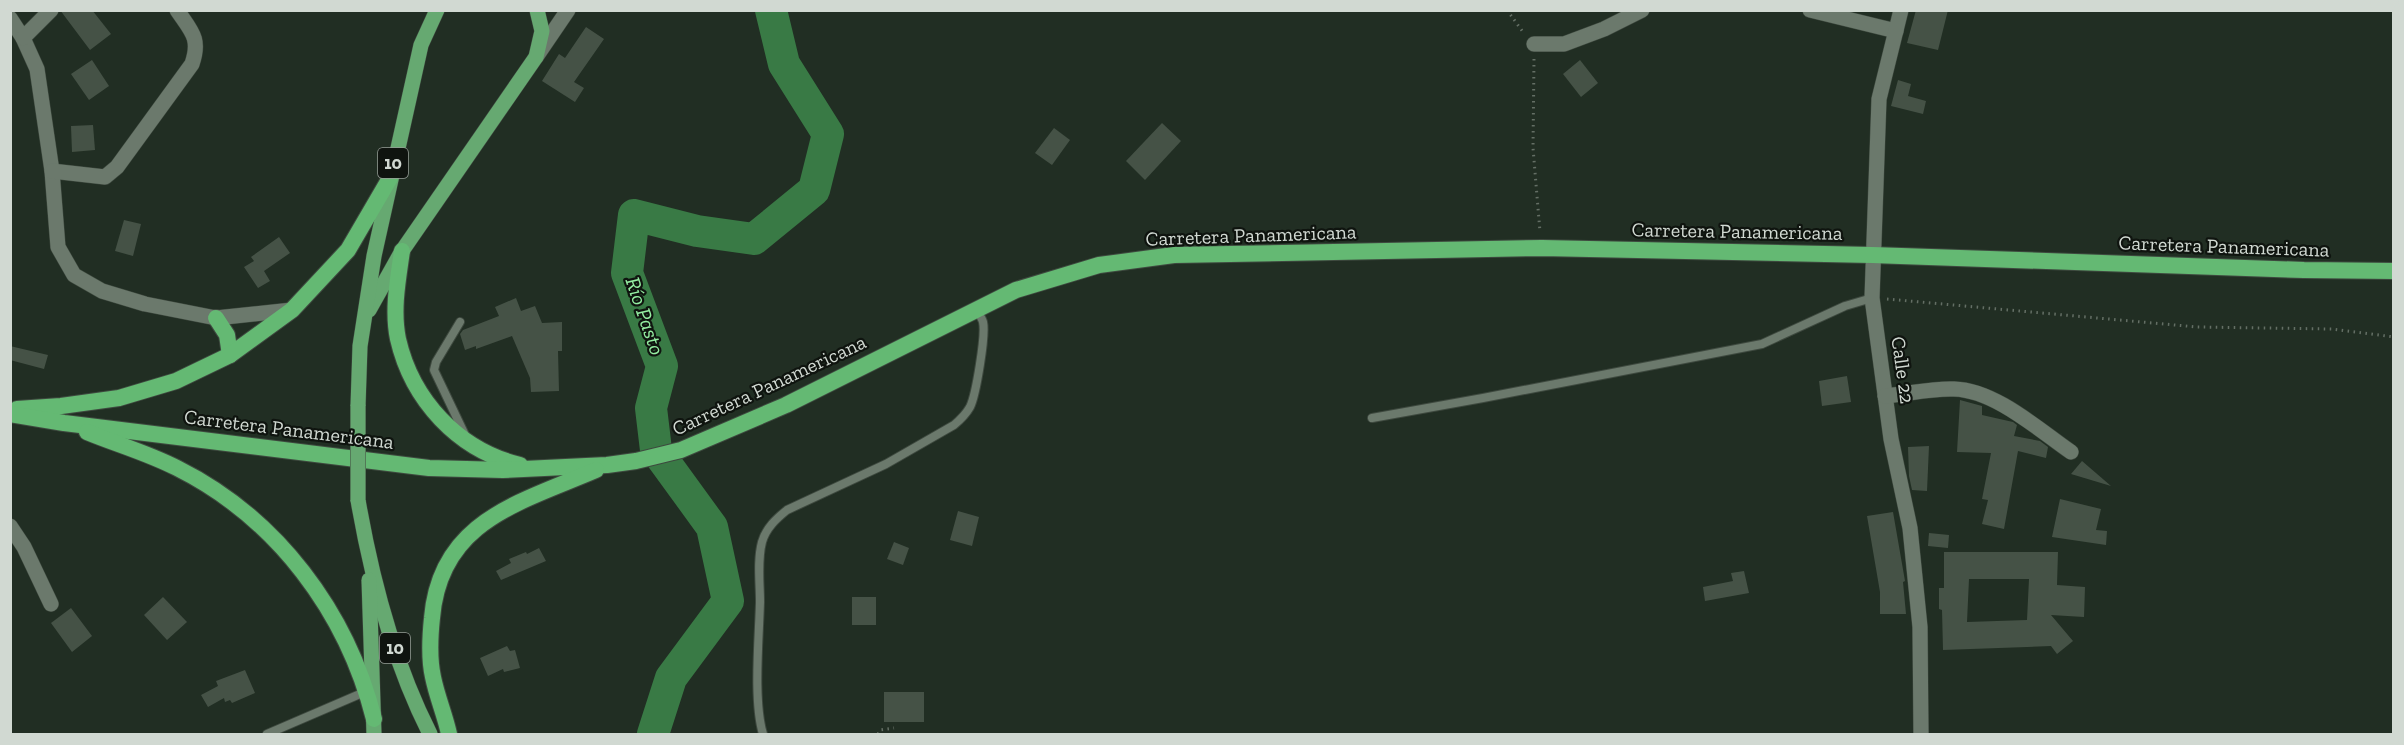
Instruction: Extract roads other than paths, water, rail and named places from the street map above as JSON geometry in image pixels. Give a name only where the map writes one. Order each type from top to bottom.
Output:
[{"type":"highway","points":[[10,409],[61,406],[119,398],[176,381],[230,355],[292,310],[348,250],[390,178]]},
{"type":"highway","name":"Carretera Panamericana","points":[[10,414],[64,423],[429,468],[503,471],[607,465],[636,461],[681,450],[786,405],[1016,290],[1099,265],[1174,255],[1542,249],[1872,255],[2394,271]]},
{"type":"highway","points":[[402,251],[396,293],[398,337],[412,380],[437,416],[470,445],[502,460],[535,469]]},
{"type":"highway","points":[[216,318],[227,335],[230,355]]},
{"type":"highway","points":[[64,423],[177,468],[228,499],[274,537],[313,583],[345,635],[367,691],[374,727]]},
{"type":"highway","points":[[451,733],[433,676],[431,630],[434,595],[448,558],[467,536],[495,514],[607,465]]},
{"type":"main road","name":"10","points":[[430,735],[416,708],[388,630],[368,559],[358,500],[358,406],[363,320],[390,178],[421,45],[437,10]]},
{"type":"main road","points":[[536,57],[542,31],[537,10]]},
{"type":"main road","name":"10","points":[[363,320],[402,251],[536,57]]},
{"type":"main road","name":"10","points":[[368,559],[374,727]]},
{"type":"street","points":[[23,38],[51,10]]},
{"type":"street","points":[[52,171],[105,177],[117,167],[192,64],[197,48],[192,32],[177,10]]},
{"type":"street","name":"10","points":[[536,57],[568,10]]},
{"type":"street","points":[[1534,44],[1564,44],[1604,29],[1642,10]]},
{"type":"street","points":[[1810,10],[1896,31]]},
{"type":"street","name":"Calle 22","points":[[1901,10],[1880,99],[1872,298],[1891,439],[1910,528],[1920,627],[1921,735]]},
{"type":"street","points":[[10,18],[23,38],[37,69],[52,171],[58,247],[74,275],[102,291],[145,304],[216,318],[292,310]]},
{"type":"street","points":[[1885,396],[1955,389],[1989,398],[2022,417],[2071,452]]},
{"type":"street","points":[[10,526],[24,547],[51,604]]},
{"type":"lane","points":[[1372,418],[1762,344],[1845,306],[1872,298]]},
{"type":"lane","points":[[763,735],[758,719],[760,552],[766,534],[778,517],[787,510],[886,464],[954,425],[962,418],[975,394],[983,342],[983,322],[976,309]]},
{"type":"lane","points":[[460,322],[436,362],[434,370],[470,445]]},
{"type":"lane","points":[[267,735],[367,691]]},
{"type":"waterway","name":"Río Pasto","points":[[653,734],[671,678],[728,601],[712,527],[656,450],[651,408],[662,366],[627,273],[634,215],[697,231],[754,239],[814,190],[828,134],[784,64],[771,10]]}]
